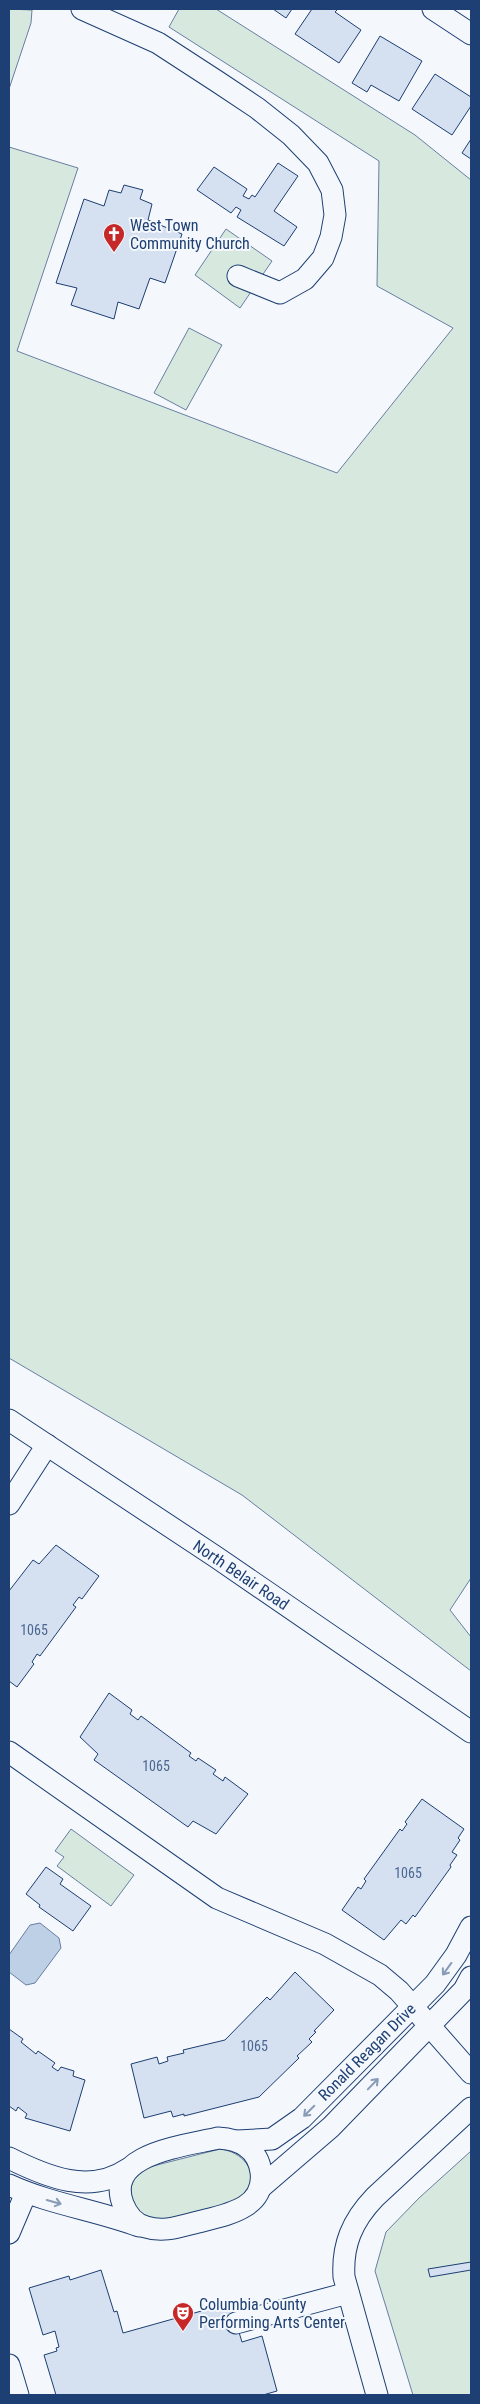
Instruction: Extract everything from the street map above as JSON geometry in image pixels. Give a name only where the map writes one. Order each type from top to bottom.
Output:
[{"type":"street","points":[[82,9],[158,43],[258,108],[291,135],[318,163],[332,190],[335,215],[331,237],[323,258],[305,280],[280,293],[238,276]]},
{"type":"street","points":[[433,9],[471,34]]},
{"type":"street","name":"North Belair Road","points":[[9,1420],[216,1557],[471,1732]]},
{"type":"street","points":[[9,1504],[47,1445]]},
{"type":"street","points":[[9,1752],[217,1898],[283,1924],[353,1958],[399,1991],[471,2073]]},
{"type":"street","name":"Ronald Reagan Drive","points":[[9,2158],[46,2174],[84,2183],[114,2179],[136,2161],[148,2155],[218,2138],[238,2141],[272,2139],[293,2126],[445,1972],[471,1927]]},
{"type":"street","name":"Ronald Reagan Drive","points":[[18,2189],[156,2230],[168,2229],[235,2213],[254,2199],[260,2188],[330,2127],[464,1990],[471,1977]]},
{"type":"street","points":[[377,2395],[344,2277],[343,2259],[346,2242],[362,2210],[471,2108]]},
{"type":"street","points":[[238,2141],[248,2146],[256,2155],[262,2177],[260,2188]]},
{"type":"street","points":[[128,2169],[122,2180],[122,2200],[134,2221],[143,2227]]},
{"type":"street","points":[[9,2233],[18,2189]]},
{"type":"street","points":[[236,2323],[348,2293]]},
{"type":"street","points":[[9,2364],[15,2395]]},
{"type":"shaded area","points":[[9,9],[32,10],[31,23],[9,89]]},
{"type":"shaded area","points":[[179,9],[216,9],[415,135],[471,180],[471,1578],[450,1610],[471,1637],[471,1671],[242,1495],[9,1358],[9,147],[78,168],[17,351],[337,473],[453,328],[377,286],[379,161],[169,27]]},
{"type":"shaded area","points":[[226,229],[272,261],[240,308],[195,275]]},
{"type":"shaded area","points":[[189,328],[222,345],[186,410],[154,393]]},
{"type":"shaded area","points":[[71,1829],[134,1875],[111,1906],[57,1866],[64,1857],[55,1851]]},
{"type":"shaded area","points":[[220,2149],[242,2158],[250,2171],[252,2178],[250,2186],[246,2194],[236,2204],[176,2219],[164,2220],[142,2216],[135,2209],[131,2197],[131,2187],[138,2175],[145,2169]]},
{"type":"shaded area","points":[[471,2151],[471,2395],[413,2395],[375,2271],[386,2232],[419,2198]]},
{"type":"water","points":[[40,1923],[59,1938],[61,1948],[35,1983],[26,1985],[9,1972],[9,1955],[30,1925]]},
{"type":"building","points":[[273,9],[292,9],[286,18]]},
{"type":"building","points":[[312,9],[338,9],[335,12],[361,30],[339,63],[295,34]]},
{"type":"building","points":[[380,36],[422,61],[399,101],[371,85],[367,92],[352,83]]},
{"type":"building","points":[[435,74],[471,97],[471,106],[452,135],[412,109]]},
{"type":"building","points":[[471,139],[471,159],[462,153]]},
{"type":"building","points":[[278,163],[298,176],[274,211],[297,227],[284,246],[237,217],[241,210],[236,207],[231,213],[197,190],[214,167],[247,189],[243,196],[249,199],[252,195],[255,197]]},
{"type":"building","points":[[124,185],[143,190],[140,199],[152,204],[148,220],[182,234],[165,283],[150,278],[139,309],[118,302],[114,319],[71,305],[77,288],[56,283],[84,199],[104,206],[109,190],[121,193]]},
{"type":"building","points":[[56,1545],[99,1576],[82,1599],[79,1597],[73,1605],[76,1607],[40,1656],[37,1654],[32,1662],[34,1664],[17,1687],[9,1681],[9,1591],[33,1560],[39,1564]]},
{"type":"building","points":[[109,1693],[132,1710],[130,1714],[138,1720],[141,1716],[191,1753],[189,1756],[196,1761],[198,1758],[216,1770],[213,1774],[223,1781],[225,1777],[248,1794],[216,1834],[193,1821],[188,1827],[94,1760],[98,1754],[80,1737]]},
{"type":"building","points":[[422,1799],[464,1829],[458,1838],[460,1840],[452,1852],[457,1855],[450,1865],[451,1867],[415,1917],[413,1915],[406,1924],[401,1920],[384,1940],[342,1910],[358,1887],[361,1889],[366,1881],[364,1879],[400,1829],[402,1831],[407,1824],[405,1822]]},
{"type":"building","points":[[46,1867],[63,1879],[60,1884],[91,1906],[73,1931],[39,1907],[40,1905],[26,1894]]},
{"type":"building","points":[[295,1972],[334,2010],[314,2031],[316,2032],[309,2039],[312,2042],[297,2056],[299,2058],[259,2097],[184,2116],[184,2114],[173,2117],[171,2111],[144,2118],[131,2064],[157,2057],[159,2064],[168,2061],[167,2057],[184,2053],[183,2050],[225,2040],[267,1997],[270,2000]]},
{"type":"building","points":[[9,2029],[23,2039],[21,2042],[36,2054],[38,2051],[55,2063],[52,2067],[58,2071],[61,2067],[74,2071],[73,2076],[85,2080],[70,2131],[25,2118],[27,2114],[18,2107],[16,2111],[9,2106]]},
{"type":"building","points":[[471,2262],[471,2270],[430,2277],[428,2269]]},
{"type":"building","name":"Columbia County Performing Arts Center","points":[[101,2270],[114,2312],[117,2311],[123,2333],[230,2303],[242,2342],[262,2336],[277,2391],[263,2395],[56,2395],[44,2355],[57,2351],[56,2348],[59,2347],[55,2331],[43,2335],[29,2288],[69,2276],[70,2280]]},
{"type":"place","name":"West Town Community Church","points":[[114,253]]},
{"type":"place","name":"Columbia County Performing Arts Center","points":[[183,2332]]}]
